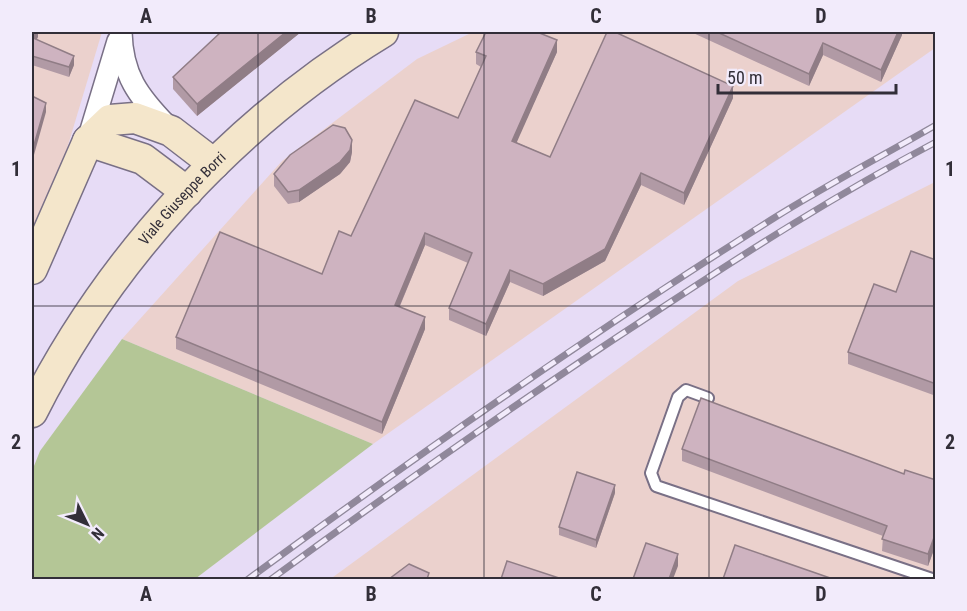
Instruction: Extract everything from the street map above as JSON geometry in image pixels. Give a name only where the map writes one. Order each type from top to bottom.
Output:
[{"type":"main road","name":"Viale Giuseppe Borri","points":[[32,412],[87,316],[139,248],[187,192],[214,164],[300,88],[383,32]]},
{"type":"main road","points":[[32,269],[88,141],[110,120],[135,118],[171,131],[214,164]]},
{"type":"main road","points":[[88,141],[142,159],[187,192]]},
{"type":"street","points":[[121,32],[122,57],[130,79],[145,103],[171,131]]},
{"type":"street","points":[[88,141],[121,32]]},
{"type":"lane","points":[[708,398],[686,390],[678,397],[651,472],[656,486],[935,579]]},
{"type":"shaded area","points":[[32,32],[102,32],[63,162],[32,231]]},
{"type":"shaded area","points":[[473,32],[935,32],[935,48],[373,444],[122,339],[282,161],[417,59]]},
{"type":"shaded area","points":[[935,182],[935,579],[329,580],[738,281]]},
{"type":"green space","points":[[122,339],[373,444],[195,579],[32,579],[32,471],[40,451]]},
{"type":"building","points":[[32,32],[36,32],[33,38],[74,56],[69,67],[32,56]]},
{"type":"building","points":[[221,32],[286,32],[197,104],[173,77]]},
{"type":"building","points":[[486,32],[537,32],[557,40],[512,141],[550,157],[607,32],[615,32],[733,86],[684,193],[641,173],[605,249],[543,284],[510,270],[486,324],[449,308],[472,253],[425,233],[395,305],[425,317],[382,422],[176,337],[220,232],[322,274],[339,231],[351,236],[415,100],[458,118],[486,56],[476,52]]},
{"type":"building","points":[[717,32],[898,32],[881,70],[823,43],[809,74]]},
{"type":"building","points":[[32,96],[46,103],[32,152]]},
{"type":"building","points":[[333,125],[345,128],[352,140],[350,150],[340,162],[299,190],[288,192],[274,174],[290,155]]},
{"type":"building","points":[[911,251],[936,260],[936,384],[848,352],[874,284],[896,292]]},
{"type":"building","points":[[701,398],[904,474],[905,470],[936,480],[936,532],[928,554],[882,539],[887,526],[682,449]]},
{"type":"building","points":[[577,472],[615,485],[596,540],[559,527]]},
{"type":"building","points":[[646,543],[678,554],[669,579],[633,579]]},
{"type":"building","points":[[735,545],[833,579],[723,579]]},
{"type":"building","points":[[507,561],[562,579],[501,579]]},
{"type":"building","points":[[409,564],[429,573],[427,579],[389,579]]},
{"type":"railway","points":[[247,580],[442,440],[640,305],[794,206],[936,125]]},
{"type":"railway","points":[[270,580],[559,376],[725,266],[864,181],[936,142]]}]
